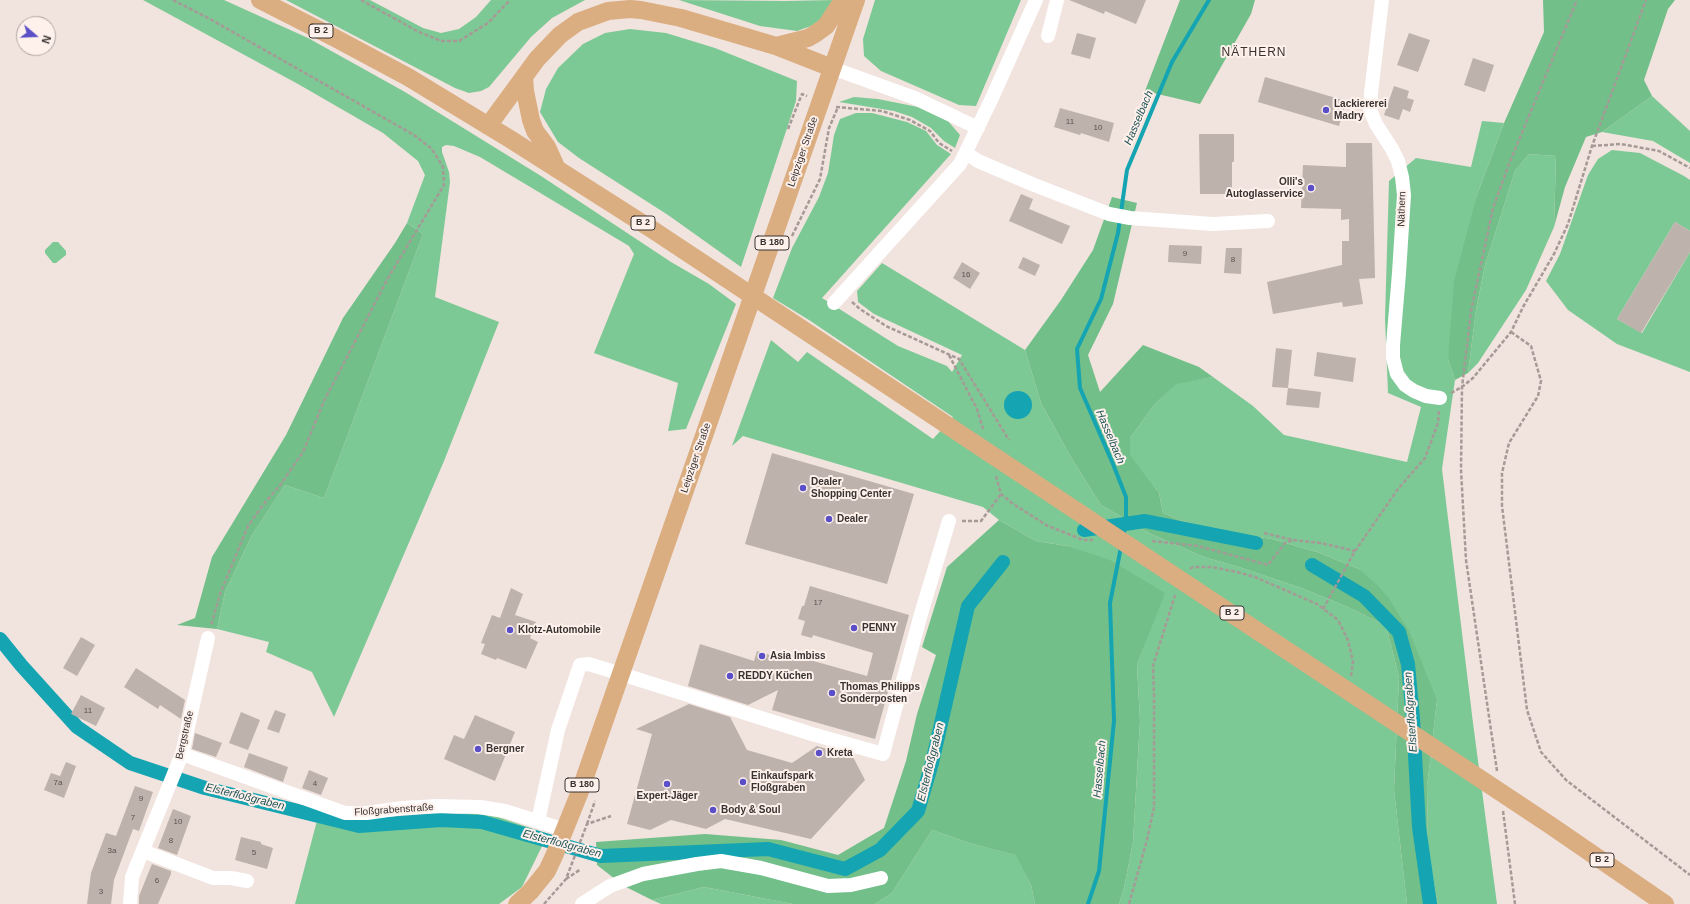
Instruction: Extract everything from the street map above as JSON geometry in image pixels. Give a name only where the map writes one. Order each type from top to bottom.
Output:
[{"type":"main road","name":"B 2","points":[[260,0],[408,77],[557,169],[729,280],[913,402],[1550,825],[1665,904]]},
{"type":"main road","points":[[776,46],[808,38],[815,34],[826,26],[841,3],[846,0]]},
{"type":"main road","name":"Leipziger Straße","points":[[517,904],[539,882],[554,856],[563,833],[621,674],[856,0]]},
{"type":"main road","points":[[488,126],[544,51],[564,32],[588,18],[619,10],[661,12],[776,46],[832,68]]},
{"type":"main road","points":[[524,77],[525,91],[531,120],[536,131],[547,147],[557,169]]},
{"type":"street","points":[[839,298],[954,171],[965,156],[1036,0]]},
{"type":"street","points":[[1048,36],[1057,0]]},
{"type":"street","name":"Näthern","points":[[1382,0],[1370,110],[1376,124],[1392,149],[1402,177],[1404,195],[1393,358],[1396,374],[1405,385],[1414,392],[1440,398]]},
{"type":"street","points":[[832,68],[915,98],[978,128]]},
{"type":"street","points":[[965,156],[1109,214],[1130,218],[1213,224],[1268,221]]},
{"type":"street","points":[[538,821],[558,730],[580,665],[589,664],[812,734],[882,754],[921,614],[949,521]]},
{"type":"street","name":"Bergstraße","points":[[130,904],[132,877],[182,754],[208,638]]},
{"type":"street","name":"Floßgrabenstraße","points":[[182,754],[345,813],[367,813],[402,808],[437,806],[480,807],[505,811],[538,821],[563,833]]},
{"type":"street","points":[[143,851],[213,878],[231,878],[247,881]]},
{"type":"street","points":[[582,904],[610,886],[643,874],[721,861],[761,868],[828,886],[851,885],[881,878]]},
{"type":"path","points":[[173,0],[210,19],[414,135],[432,149],[443,167],[444,185],[388,278],[324,401],[303,452],[281,484],[248,526],[220,594],[208,638]]},
{"type":"path","points":[[362,0],[418,31],[441,41],[459,41],[488,23],[510,0]]},
{"type":"path","points":[[1497,772],[1466,560],[1461,470],[1462,387],[1471,311],[1493,208],[1509,164],[1576,0]]},
{"type":"path","points":[[1323,609],[1355,550],[1398,489],[1425,458],[1438,423],[1440,398],[1462,387],[1473,378],[1511,332],[1523,307],[1554,254],[1568,224],[1592,146],[1646,0]]},
{"type":"path","points":[[821,101],[838,108],[882,111],[910,120],[930,132],[939,143],[965,156]]},
{"type":"path","points":[[1592,146],[1621,144],[1659,151],[1690,168]]},
{"type":"path","points":[[839,298],[860,309],[886,326],[959,359],[1009,440]]},
{"type":"path","points":[[1511,332],[1531,346],[1541,381],[1538,396],[1509,443],[1502,473],[1502,506],[1527,710],[1541,752],[1566,780],[1690,875]]},
{"type":"path","points":[[949,355],[977,409],[983,430]]},
{"type":"path","points":[[949,521],[981,521],[1001,494],[995,472]]},
{"type":"path","points":[[1264,532],[1293,540],[1321,543],[1355,550]]},
{"type":"path","points":[[1184,572],[1193,567],[1212,567],[1237,572],[1317,604],[1338,620],[1348,640],[1353,662],[1350,682]]},
{"type":"path","points":[[1129,904],[1147,840],[1154,807],[1153,666],[1177,590]]},
{"type":"path","points":[[1502,804],[1515,904]]},
{"type":"path","points":[[566,880],[586,824],[611,816]]},
{"type":"path","points":[[544,904],[566,880],[582,869]]},
{"type":"green space","points":[[143,0],[224,0],[308,38],[405,92],[541,176],[671,262],[709,284],[736,304],[686,429],[668,431],[678,383],[594,353],[634,254],[629,246],[480,157],[454,146],[446,145],[442,147],[442,152],[449,172],[450,182],[435,297],[499,322],[444,461],[334,717],[312,672],[266,652],[269,642],[217,629],[225,592],[252,535],[285,485],[324,498],[423,234],[407,223],[425,175],[418,161],[383,133],[298,84]]},
{"type":"green space","points":[[286,0],[370,0],[423,28],[441,33],[459,29],[476,17],[491,0],[585,0],[552,18],[531,37],[489,87],[481,91],[469,93],[455,88]]},
{"type":"green space","points":[[679,0],[834,0],[820,20],[811,26],[797,31],[760,26]]},
{"type":"green space","points":[[875,0],[1021,0],[976,106],[959,105],[881,71],[864,56],[863,39]]},
{"type":"green space","points":[[1180,0],[1255,0],[1251,14],[1200,104],[1145,91]]},
{"type":"green space","points":[[1543,0],[1675,0],[1668,9],[1644,80],[1652,96],[1602,132],[1586,137],[1565,187],[1554,227],[1556,156],[1529,154],[1515,171],[1485,265],[1476,310],[1468,373],[1455,380],[1448,359],[1454,281],[1477,195],[1504,123],[1544,32]]},
{"type":"green space","points":[[630,29],[666,33],[715,48],[797,81],[796,101],[741,267],[668,215],[579,158],[558,142],[540,112],[546,89],[558,68],[583,44],[605,33]]},
{"type":"green space","points":[[1652,96],[1690,131],[1690,163],[1653,141],[1602,132]]},
{"type":"green space","points":[[854,97],[878,99],[918,107],[948,121],[960,135],[955,148],[944,141],[931,128],[912,117],[894,111],[839,102]]},
{"type":"green space","points":[[856,113],[872,113],[907,122],[926,131],[937,145],[951,154],[822,298],[898,346],[947,366],[952,372],[962,355],[874,314],[858,302],[857,291],[882,263],[1025,350],[1041,403],[1072,459],[1101,505],[1151,534],[1204,557],[1304,589],[1350,608],[1386,626],[1399,677],[1394,790],[1407,904],[1119,904],[1124,888],[1133,842],[1140,721],[1137,665],[1164,593],[1067,546],[1036,541],[999,520],[983,507],[743,436],[732,446],[771,340],[798,362],[807,352],[933,439],[953,417],[809,320],[773,298],[792,248],[819,197],[828,173],[834,135],[840,119]]},
{"type":"green space","points":[[1482,121],[1504,123],[1477,195],[1448,359],[1455,380],[1442,469],[1497,904],[1438,904],[1428,851],[1427,787],[1437,700],[1359,569],[1317,552],[1272,539],[1215,530],[1182,521],[1163,513],[1159,493],[1129,455],[1130,438],[1155,404],[1176,383],[1213,377],[1253,406],[1284,435],[1407,462],[1421,407],[1388,393],[1385,319],[1389,181],[1416,158],[1471,167]]},
{"type":"green space","points":[[1612,150],[1640,153],[1690,180],[1690,231],[1675,222],[1617,319],[1642,333],[1690,252],[1690,372],[1617,344],[1568,310],[1546,281],[1560,254],[1588,175],[1598,159]]},
{"type":"green space","points":[[1529,154],[1556,156],[1554,227],[1526,290],[1478,363],[1468,373],[1476,310],[1485,265],[1515,171]]},
{"type":"green space","points":[[1112,197],[1137,203],[1113,304],[1088,355],[1100,392],[1143,345],[1199,367],[1213,377],[1176,384],[1155,404],[1130,438],[1130,455],[1159,493],[1163,513],[1182,521],[1215,530],[1272,539],[1317,552],[1359,569],[1388,597],[1409,631],[1437,700],[1427,787],[1428,851],[1438,904],[1407,904],[1394,790],[1399,677],[1386,626],[1350,608],[1304,589],[1204,557],[1151,534],[1101,505],[1072,459],[1041,403],[1025,350],[1061,300],[1093,250]]},
{"type":"green space","points":[[407,223],[423,234],[324,498],[285,485],[252,535],[225,592],[217,629],[177,625],[195,618],[212,557],[286,435],[343,318],[395,243]]},
{"type":"green space","points":[[53,242],[58,242],[66,251],[66,255],[56,263],[53,263],[45,253],[45,250]]},
{"type":"green space","points":[[999,520],[1036,541],[1067,546],[1110,560],[1165,593],[1137,665],[1140,721],[1133,842],[1124,888],[1119,904],[1035,904],[1031,885],[1016,855],[969,843],[932,830],[892,893],[875,904],[793,904],[704,887],[652,900],[624,886],[597,865],[596,842],[705,834],[781,840],[838,855],[884,828],[906,761],[917,714],[936,655],[922,647],[947,567]]},
{"type":"green space","points":[[319,813],[354,822],[470,813],[498,817],[548,834],[522,887],[499,904],[295,904]]},
{"type":"green space","points":[[932,830],[969,843],[1017,855],[1031,885],[1035,904],[875,904],[892,893]]},
{"type":"green space","points":[[704,887],[793,904],[661,904],[652,900]]},
{"type":"water","points":[[1018,391],[1024,392],[1028,395],[1031,399],[1031,411],[1028,415],[1024,418],[1018,419],[1012,418],[1008,415],[1005,411],[1004,405],[1005,399],[1008,395],[1012,392]]},
{"type":"building","points":[[1069,0],[1146,0],[1136,24],[1105,11],[1104,14]]},
{"type":"building","points":[[1077,33],[1096,38],[1090,59],[1071,54]]},
{"type":"building","points":[[1409,33],[1430,40],[1418,72],[1397,65]]},
{"type":"building","points":[[1473,58],[1494,65],[1485,92],[1464,85]]},
{"type":"building","points":[[1265,77],[1346,101],[1339,126],[1258,102]]},
{"type":"building","points":[[1394,86],[1409,91],[1407,98],[1414,100],[1410,112],[1403,109],[1399,120],[1384,115]]},
{"type":"building","points":[[1060,108],[1114,123],[1109,142],[1081,133],[1080,135],[1054,127]]},
{"type":"building","points":[[1199,134],[1234,134],[1232,194],[1200,194]]},
{"type":"building","points":[[1346,143],[1372,143],[1375,278],[1359,279],[1363,304],[1343,307],[1342,302],[1273,314],[1267,282],[1342,265],[1342,241],[1349,241],[1349,219],[1341,220],[1341,209],[1301,208],[1303,165],[1346,167]]},
{"type":"building","points":[[1021,194],[1033,199],[1029,209],[1070,226],[1062,244],[1009,221]]},
{"type":"building","points":[[1675,222],[1690,231],[1690,252],[1641,333],[1617,319]]},
{"type":"building","points":[[1169,245],[1202,246],[1201,264],[1168,262]]},
{"type":"building","points":[[1226,248],[1242,248],[1241,274],[1224,273]]},
{"type":"building","points":[[1023,257],[1040,265],[1035,276],[1018,268]]},
{"type":"building","points":[[962,262],[980,273],[970,289],[953,278]]},
{"type":"building","points":[[1276,348],[1292,350],[1288,388],[1272,387]]},
{"type":"building","points":[[1317,352],[1356,358],[1353,382],[1314,376]]},
{"type":"building","points":[[1288,388],[1321,392],[1319,408],[1286,405]]},
{"type":"building","name":"Dealer","points":[[772,453],[914,494],[887,584],[745,544]]},
{"type":"building","points":[[810,586],[909,615],[875,739],[772,710],[778,690],[748,705],[688,686],[700,644],[754,661],[757,651],[779,658],[792,655],[867,676],[873,653],[813,635],[812,638],[801,635],[805,621],[798,619]]},
{"type":"building","name":"Klotz-Automobile","points":[[511,588],[523,594],[515,615],[536,622],[530,638],[538,642],[526,669],[497,658],[496,660],[481,654],[485,644],[481,643],[492,615],[500,618]]},
{"type":"building","points":[[81,637],[95,645],[77,676],[63,668]]},
{"type":"building","points":[[136,668],[185,700],[181,719],[160,705],[158,709],[124,687]]},
{"type":"building","points":[[81,695],[105,708],[96,726],[71,714]]},
{"type":"building","points":[[689,704],[730,717],[747,750],[792,763],[817,746],[853,757],[865,780],[811,839],[725,819],[706,829],[671,820],[650,830],[627,824],[652,734],[636,729]]},
{"type":"building","points":[[275,710],[286,714],[279,733],[267,729]]},
{"type":"building","points":[[241,712],[260,720],[248,750],[229,743]]},
{"type":"building","name":"Bergner","points":[[475,715],[515,732],[495,781],[444,759],[454,735],[464,739]]},
{"type":"building","points":[[195,733],[222,743],[216,757],[192,749]]},
{"type":"building","points":[[249,753],[288,767],[283,782],[244,767]]},
{"type":"building","points":[[66,762],[76,766],[64,798],[44,790],[51,773],[60,776]]},
{"type":"building","points":[[309,770],[328,778],[321,795],[302,788]]},
{"type":"building","points":[[135,786],[153,792],[139,831],[133,829],[114,880],[111,904],[87,904],[91,873],[106,833],[116,836]]},
{"type":"building","points":[[173,809],[191,816],[177,855],[158,848]]},
{"type":"building","points":[[241,837],[261,842],[261,844],[273,848],[267,869],[235,860]]},
{"type":"building","points":[[152,864],[171,871],[171,874],[158,904],[139,904],[139,896]]},
{"type":"waterway","name":"Hasselbach","points":[[1123,536],[1126,524],[1126,497],[1080,388],[1077,349],[1101,299],[1118,233],[1127,170],[1172,62],[1209,0]]},
{"type":"waterway","name":"Elsterfloßgraben","points":[[1084,530],[1145,521],[1256,543]]},
{"type":"waterway","name":"Hasselbach","points":[[1088,904],[1099,871],[1114,721],[1110,603],[1121,547]]},
{"type":"waterway","name":"Elsterfloßgraben","points":[[0,639],[21,665],[77,727],[130,763],[205,788],[359,826],[441,820],[482,822],[601,856],[768,849],[845,869],[880,850],[918,811],[932,763],[968,606],[1003,562]]},
{"type":"waterway","name":"Elsterfloßgraben","points":[[1312,565],[1364,596],[1399,632],[1408,664],[1413,719],[1419,827],[1430,904]]},
{"type":"place","name":"Lackiererei Madry","points":[[1326,110]]},
{"type":"place","name":"Olli's Autoglasservice","points":[[1311,188]]},
{"type":"place","name":"Dealer Shopping Center","points":[[803,488]]},
{"type":"place","name":"Dealer","points":[[829,519]]},
{"type":"place","name":"PENNY","points":[[854,628]]},
{"type":"place","name":"Klotz-Automobile","points":[[510,630]]},
{"type":"place","name":"Asia Imbiss","points":[[762,656]]},
{"type":"place","name":"REDDY Küchen","points":[[730,676]]},
{"type":"place","name":"Thomas Philipps Sonderposten","points":[[832,693]]},
{"type":"place","name":"Bergner","points":[[478,749]]},
{"type":"place","name":"Kreta","points":[[819,753]]},
{"type":"place","name":"Einkaufspark Floßgraben","points":[[743,782]]},
{"type":"place","name":"Expert-Jäger","points":[[667,784]]},
{"type":"place","name":"Body & Soul","points":[[713,810]]},
{"type":"district","name":"NÄTHERN","points":[[1254,53]]}]
